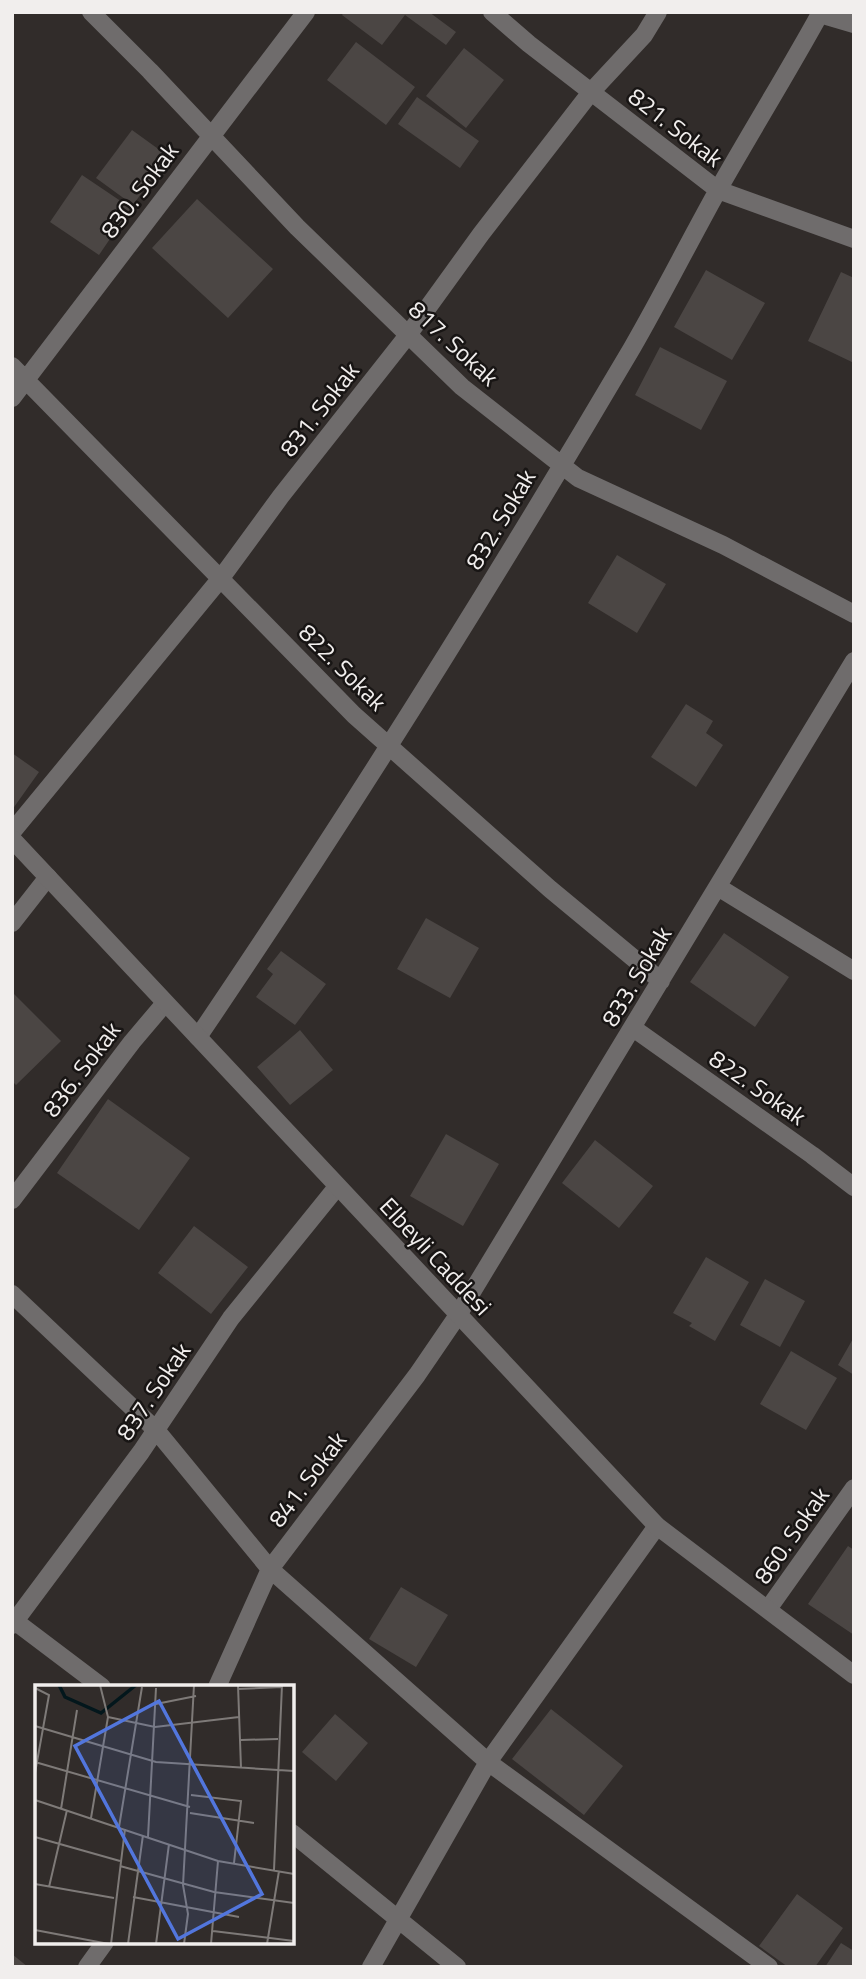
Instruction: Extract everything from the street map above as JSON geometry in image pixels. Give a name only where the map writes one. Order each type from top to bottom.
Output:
[{"type":"street","name":"817. Sokak","points":[[91,12],[297,227],[461,387],[578,478],[723,545],[854,614]]},
{"type":"street","name":"830. Sokak","points":[[12,398],[306,12]]},
{"type":"street","name":"821. Sokak","points":[[492,12],[718,191],[854,239]]},
{"type":"street","name":"831. Sokak","points":[[12,832],[220,578],[408,335],[481,233],[591,92],[644,35],[658,12]]},
{"type":"street","points":[[821,13],[854,24]]},
{"type":"street","name":"832. Sokak","points":[[198,1037],[390,746],[561,465],[633,346],[718,191],[821,13]]},
{"type":"street","name":"822. Sokak","points":[[12,366],[354,715],[550,889],[662,981]]},
{"type":"street","name":"833. Sokak","points":[[458,1315],[854,661]]},
{"type":"street","name":"Elbeyli Caddesi","points":[[12,839],[657,1526],[854,1675]]},
{"type":"street","points":[[12,923],[48,877]]},
{"type":"street","points":[[718,887],[854,971]]},
{"type":"street","name":"836. Sokak","points":[[12,1200],[132,1042],[165,1003]]},
{"type":"street","name":"822. Sokak","points":[[633,1028],[854,1187]]},
{"type":"street","name":"837. Sokak","points":[[13,1622],[156,1430],[231,1318],[337,1187]]},
{"type":"street","points":[[12,1294],[156,1430],[270,1569],[488,1762],[769,1967]]},
{"type":"street","name":"841. Sokak","points":[[218,1685],[270,1569],[417,1375],[458,1315]]},
{"type":"street","name":"860. Sokak","points":[[768,1609],[854,1489]]},
{"type":"street","points":[[371,1967],[488,1762],[657,1526]]},
{"type":"street","points":[[13,1622],[99,1685]]},
{"type":"street","points":[[294,1835],[457,1967]]},
{"type":"street","points":[[87,1967],[104,1944]]},
{"type":"building","points":[[344,12],[429,12],[456,32],[446,45],[405,15],[382,45],[342,15]]},
{"type":"building","points":[[356,42],[415,87],[386,125],[327,80]]},
{"type":"building","points":[[464,48],[504,80],[466,128],[426,96]]},
{"type":"building","points":[[417,97],[479,141],[460,168],[398,124]]},
{"type":"building","points":[[132,130],[168,156],[133,205],[96,178]]},
{"type":"building","points":[[82,175],[131,208],[99,255],[50,222]]},
{"type":"building","points":[[197,199],[273,269],[228,318],[152,248]]},
{"type":"building","points":[[706,270],[765,303],[732,360],[674,327]]},
{"type":"building","points":[[841,272],[854,278],[854,363],[808,341]]},
{"type":"building","points":[[660,347],[727,381],[701,430],[635,395]]},
{"type":"building","points":[[617,555],[666,584],[637,633],[588,603]]},
{"type":"building","points":[[686,704],[713,721],[706,733],[723,745],[696,787],[651,757]]},
{"type":"building","points":[[12,753],[39,772],[12,810]]},
{"type":"building","points":[[426,918],[479,948],[450,998],[397,969]]},
{"type":"building","points":[[724,933],[789,977],[755,1027],[690,982]]},
{"type":"building","points":[[281,951],[326,984],[295,1025],[256,997],[273,974],[267,969]]},
{"type":"building","points":[[12,992],[61,1041],[16,1085],[12,1081]]},
{"type":"building","points":[[300,1030],[333,1070],[290,1105],[257,1067]]},
{"type":"building","points":[[108,1099],[190,1158],[139,1230],[57,1173]]},
{"type":"building","points":[[446,1134],[499,1164],[463,1226],[410,1196]]},
{"type":"building","points":[[595,1140],[653,1186],[619,1228],[562,1183]]},
{"type":"building","points":[[194,1226],[248,1267],[211,1314],[158,1273]]},
{"type":"building","points":[[706,1257],[749,1282],[715,1341],[689,1326],[692,1323],[673,1313]]},
{"type":"building","points":[[765,1279],[805,1301],[780,1347],[740,1325]]},
{"type":"building","points":[[854,1337],[854,1375],[838,1365]]},
{"type":"building","points":[[791,1351],[837,1378],[806,1430],[760,1404]]},
{"type":"building","points":[[848,1546],[854,1550],[854,1635],[808,1604]]},
{"type":"building","points":[[401,1587],[448,1615],[416,1667],[369,1639]]},
{"type":"building","points":[[551,1709],[623,1766],[584,1815],[512,1759]]},
{"type":"building","points":[[335,1714],[368,1743],[336,1781],[302,1752]]},
{"type":"building","points":[[797,1894],[843,1928],[815,1967],[788,1967],[759,1946]]},
{"type":"building","points":[[841,1943],[854,1951],[854,1967],[825,1967]]},
{"type":"building","points":[[12,1954],[28,1967],[12,1967]]}]
